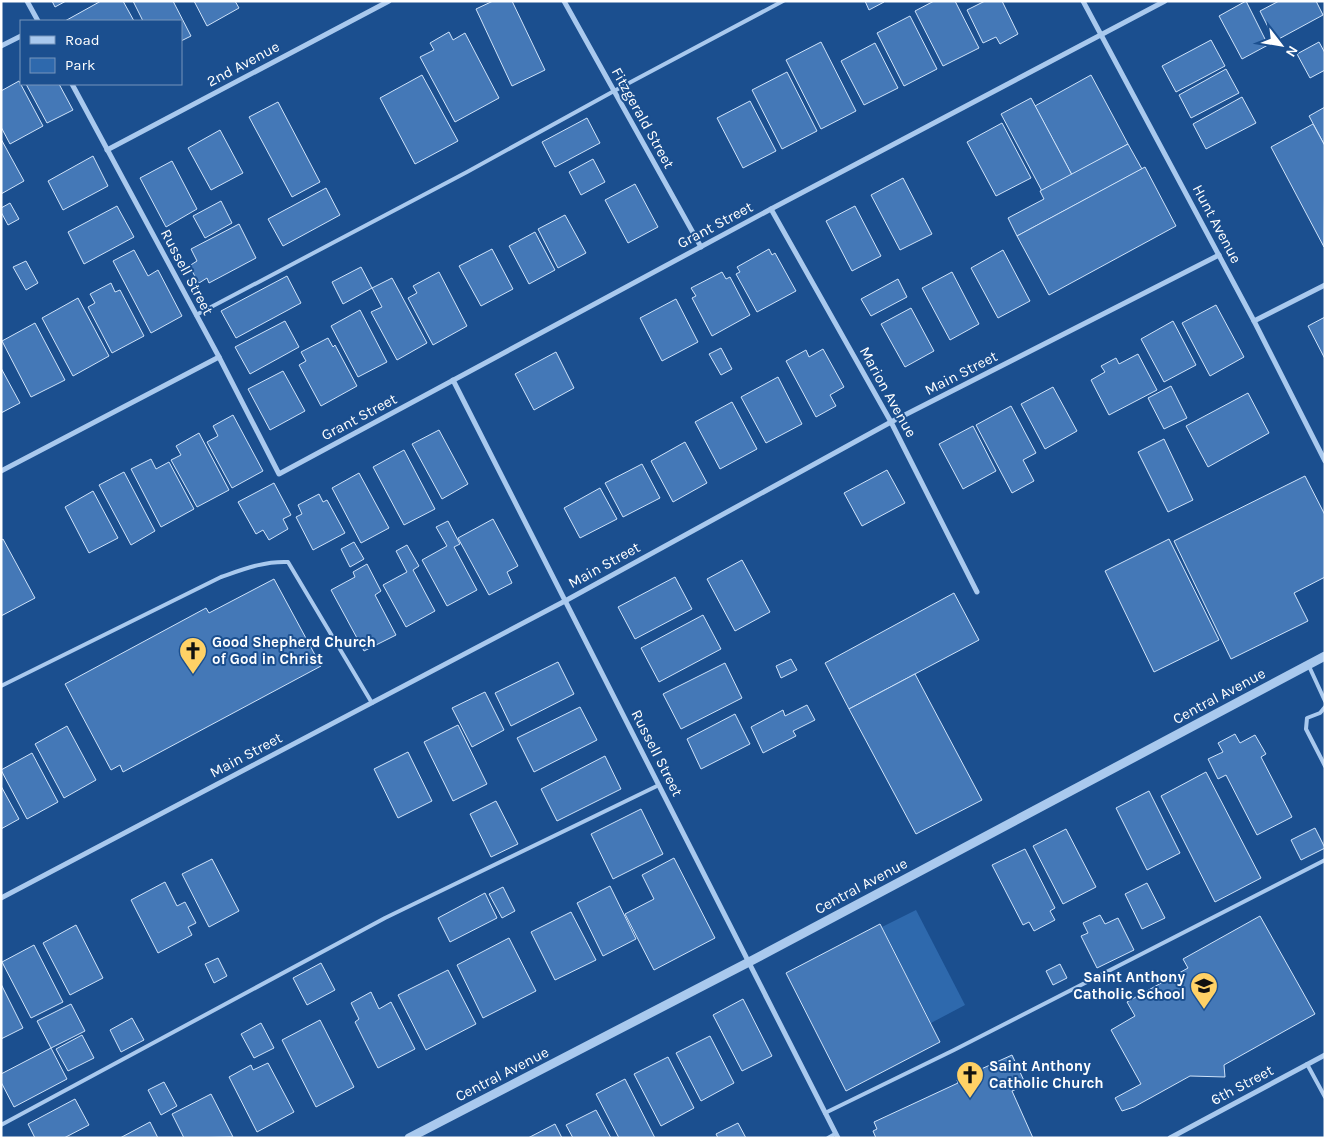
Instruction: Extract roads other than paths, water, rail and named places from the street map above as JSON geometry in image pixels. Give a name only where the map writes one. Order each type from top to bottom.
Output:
[{"type":"street","points":[[27,1],[37,20]]},
{"type":"street","name":"2nd Avenue","points":[[107,150],[389,1]]},
{"type":"street","name":"Fitzgerald Street","points":[[564,1],[701,247]]},
{"type":"street","name":"Hunt Avenue","points":[[1083,1],[1254,321],[1325,461]]},
{"type":"street","name":"Grant Street","points":[[279,474],[771,209],[1165,1]]},
{"type":"street","points":[[1,46],[20,36]]},
{"type":"street","name":"Russell Street","points":[[73,85],[219,357],[279,474]]},
{"type":"street","name":"Marion Avenue","points":[[771,209],[891,422],[976,592]]},
{"type":"street","name":"Main Street","points":[[1,898],[565,601],[891,422],[1219,255]]},
{"type":"street","points":[[1254,321],[1325,285]]},
{"type":"street","points":[[1,471],[219,357]]},
{"type":"street","name":"Russell Street","points":[[453,380],[837,1136]]},
{"type":"street","name":"Central Avenue","points":[[409,1138],[749,962],[1325,656]]},
{"type":"street","name":"6th Street","points":[[1170,1138],[1325,1055]]},
{"type":"lane","points":[[196,315],[467,172],[783,1]]},
{"type":"lane","points":[[1,686],[221,577],[256,565],[288,562],[372,703]]},
{"type":"lane","points":[[1308,664],[1325,702]]},
{"type":"lane","points":[[1325,707],[1320,713],[1308,718],[1306,723],[1306,728],[1325,766]]},
{"type":"lane","points":[[1,1125],[385,918],[659,785]]},
{"type":"lane","points":[[825,1113],[954,1050],[1325,860]]},
{"type":"lane","points":[[1307,1064],[1325,1097]]},
{"type":"lane","points":[[828,1138],[837,1136]]},
{"type":"place","name":"Good Shepherd Church of God in Christ","points":[[193,675]]},
{"type":"place","name":"Saint Anthony Catholic School","points":[[1204,1010]]},
{"type":"place","name":"Saint Anthony Catholic Church","points":[[970,1099]]}]
